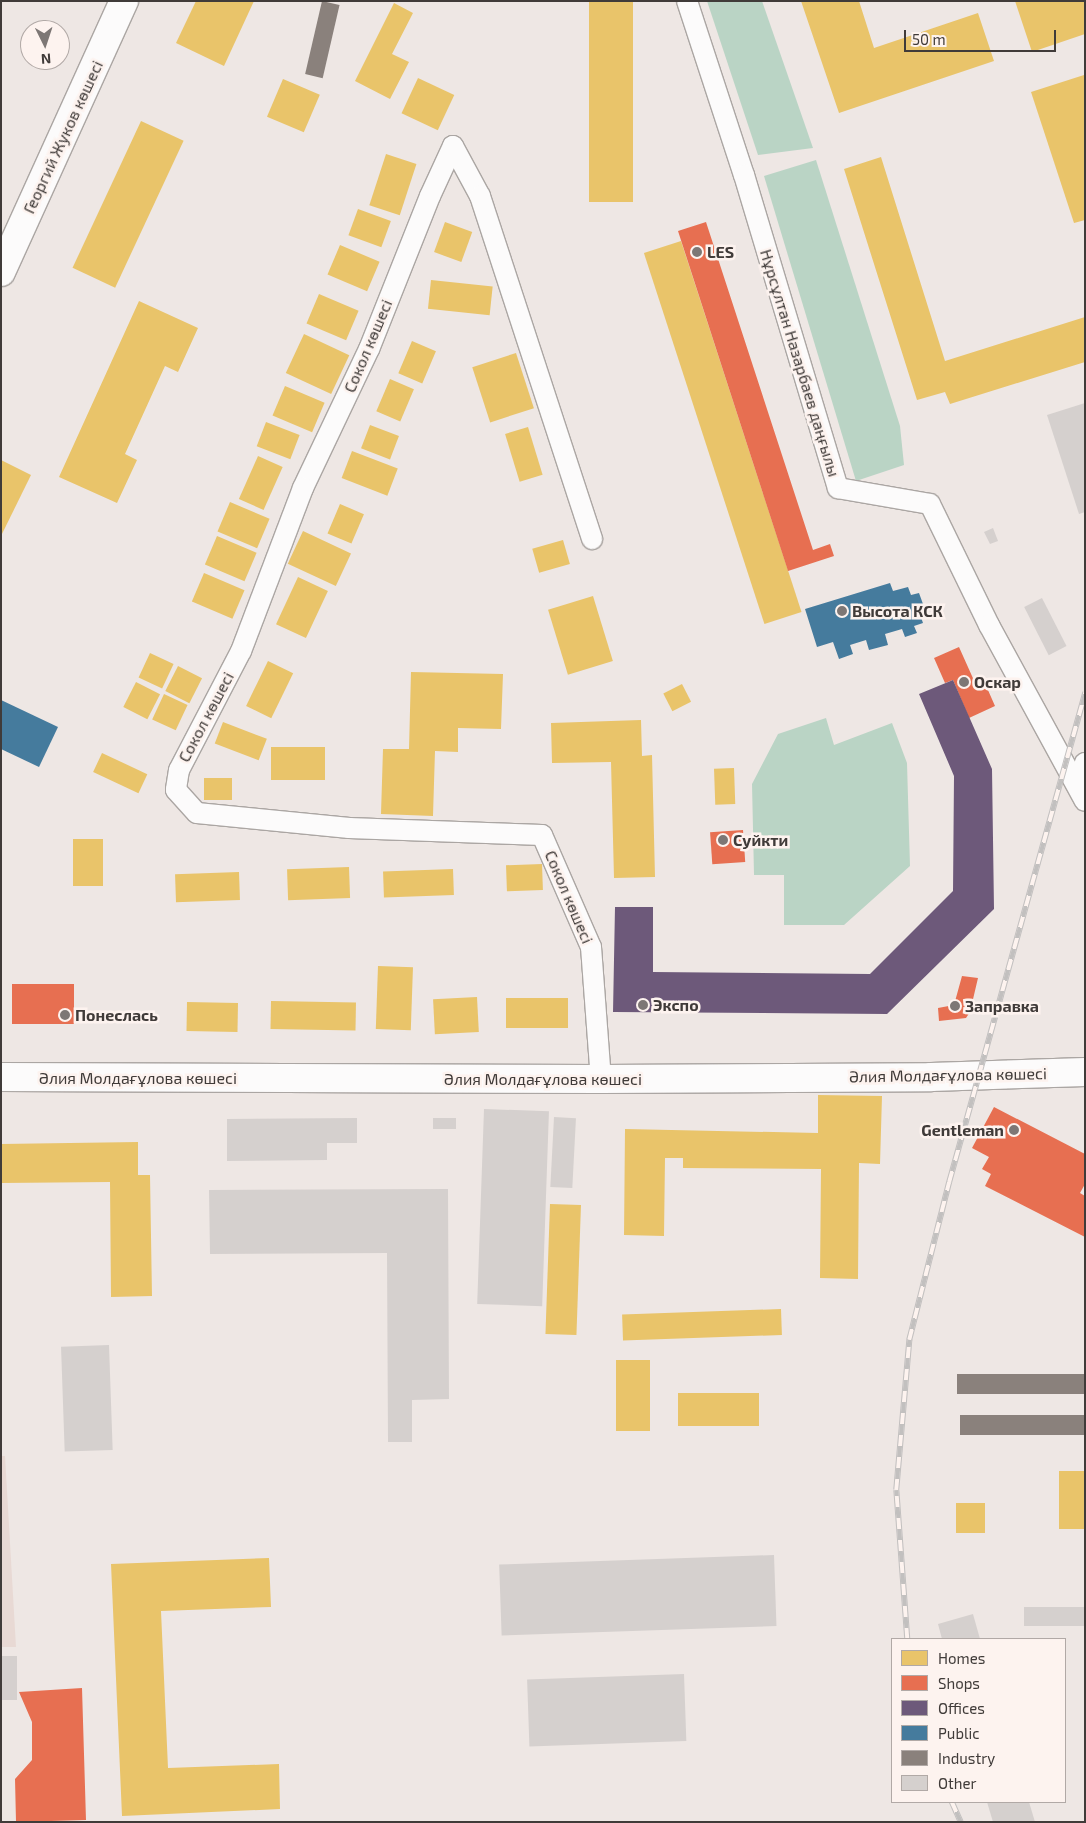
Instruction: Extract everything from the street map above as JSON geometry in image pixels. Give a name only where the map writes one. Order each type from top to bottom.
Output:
[{"type":"main road","name":"Георгий Жуков көшесі","points":[[1,272],[124,1]]},
{"type":"main road","name":"Әлия Молдағұлова көшесі","points":[[1,1077],[601,1080],[931,1078],[1085,1072]]},
{"type":"street","name":"Нұрсұлтан Назарбаев даңғылы","points":[[687,1],[744,175],[838,488],[930,504],[989,625],[1081,794]]},
{"type":"street","name":"Сокол көшесі","points":[[592,539],[480,196],[453,146],[430,196],[369,349],[303,488],[241,651],[179,770],[176,790],[197,813],[349,828],[542,835],[591,947],[601,1080]]},
{"type":"street","points":[[1081,794],[1085,763]]},
{"type":"shaded area","points":[[1,1456],[5,1456],[16,1647],[1,1647]]},
{"type":"green space","points":[[707,1],[762,1],[813,148],[758,155]]},
{"type":"green space","points":[[816,160],[900,426],[904,465],[856,481],[764,176]]},
{"type":"green space","points":[[826,718],[834,745],[892,723],[907,763],[910,866],[844,925],[784,925],[784,875],[754,875],[752,784],[778,734]]},
{"type":"building: Homes","points":[[196,1],[254,1],[224,66],[176,43]]},
{"type":"building: Homes","points":[[589,1],[633,1],[633,202],[589,202]]},
{"type":"building: Homes","points":[[801,1],[859,1],[874,48],[978,13],[994,61],[839,113]]},
{"type":"building: Homes","points":[[1015,1],[1085,1],[1085,34],[1032,52]]},
{"type":"building: Homes","points":[[394,3],[413,13],[392,54],[409,62],[390,99],[355,81]]},
{"type":"building: Homes","points":[[1084,75],[1085,220],[1074,223],[1031,92]]},
{"type":"building: Homes","points":[[418,78],[454,95],[438,130],[402,113]]},
{"type":"building: Homes","points":[[283,79],[320,95],[304,132],[267,117]]},
{"type":"building: Homes","points":[[141,121],[184,141],[115,288],[73,268]]},
{"type":"building: Homes","points":[[386,154],[416,164],[400,215],[369,205]]},
{"type":"building: Homes","points":[[881,157],[945,361],[1085,317],[1085,362],[950,404],[945,392],[917,400],[844,169]]},
{"type":"building: Homes","points":[[358,209],[391,221],[381,247],[348,235]]},
{"type":"building: Homes","points":[[445,222],[472,232],[461,262],[434,252]]},
{"type":"building: Homes","points":[[681,241],[802,612],[764,624],[644,253]]},
{"type":"building: Homes","points":[[340,245],[380,262],[367,291],[327,274]]},
{"type":"building: Homes","points":[[431,280],[493,286],[490,315],[428,309]]},
{"type":"building: Homes","points":[[319,294],[359,311],[346,340],[306,323]]},
{"type":"building: Homes","points":[[139,301],[198,328],[178,372],[165,366],[125,454],[137,460],[117,503],[59,477]]},
{"type":"building: Homes","points":[[304,334],[349,355],[331,394],[286,373]]},
{"type":"building: Homes","points":[[412,341],[436,351],[422,383],[398,373]]},
{"type":"building: Homes","points":[[516,353],[534,408],[490,422],[472,367]]},
{"type":"building: Homes","points":[[390,379],[414,389],[400,421],[376,411]]},
{"type":"building: Homes","points":[[285,386],[325,403],[312,432],[272,415]]},
{"type":"building: Homes","points":[[266,422],[300,435],[290,459],[257,446]]},
{"type":"building: Homes","points":[[370,425],[399,436],[390,459],[361,448]]},
{"type":"building: Homes","points":[[528,427],[543,475],[520,482],[505,434]]},
{"type":"building: Homes","points":[[352,451],[398,469],[387,496],[342,478]]},
{"type":"building: Homes","points":[[258,456],[283,467],[264,510],[239,499]]},
{"type":"building: Homes","points":[[1,460],[31,475],[1,536]]},
{"type":"building: Homes","points":[[230,502],[270,519],[257,548],[217,531]]},
{"type":"building: Homes","points":[[340,504],[364,514],[351,544],[327,533]]},
{"type":"building: Homes","points":[[303,531],[351,553],[336,586],[288,564]]},
{"type":"building: Homes","points":[[217,536],[257,553],[244,581],[205,565]]},
{"type":"building: Homes","points":[[563,540],[570,564],[539,573],[532,549]]},
{"type":"building: Homes","points":[[204,573],[245,590],[232,619],[192,602]]},
{"type":"building: Homes","points":[[298,577],[328,591],[306,638],[276,624]]},
{"type":"building: Homes","points":[[593,596],[613,661],[568,675],[548,610]]},
{"type":"building: Homes","points":[[150,653],[174,664],[162,688],[139,677]]},
{"type":"building: Homes","points":[[268,661],[293,673],[271,718],[246,706]]},
{"type":"building: Homes","points":[[178,666],[202,678],[189,703],[165,691]]},
{"type":"building: Homes","points":[[411,672],[503,674],[501,729],[458,728],[458,752],[435,751],[433,816],[381,814],[383,749],[409,749]]},
{"type":"building: Homes","points":[[136,682],[160,694],[147,719],[123,707]]},
{"type":"building: Homes","points":[[682,684],[691,702],[672,711],[663,694]]},
{"type":"building: Homes","points":[[164,694],[188,705],[176,730],[152,719]]},
{"type":"building: Homes","points":[[641,720],[642,756],[652,755],[655,877],[614,878],[611,762],[552,763],[551,723]]},
{"type":"building: Homes","points":[[223,722],[267,739],[259,760],[215,743]]},
{"type":"building: Homes","points":[[271,747],[325,747],[325,780],[271,780]]},
{"type":"building: Homes","points":[[102,753],[147,774],[138,793],[93,772]]},
{"type":"building: Homes","points":[[734,768],[735,804],[715,805],[714,769]]},
{"type":"building: Homes","points":[[204,778],[232,778],[232,800],[204,800]]},
{"type":"building: Homes","points":[[73,839],[103,839],[103,886],[73,886]]},
{"type":"building: Homes","points":[[542,864],[543,890],[507,891],[506,865]]},
{"type":"building: Homes","points":[[349,867],[350,898],[288,900],[287,869]]},
{"type":"building: Homes","points":[[453,869],[454,895],[384,897],[383,871]]},
{"type":"building: Homes","points":[[239,872],[240,900],[176,902],[175,874]]},
{"type":"building: Homes","points":[[378,966],[413,967],[411,1030],[376,1029]]},
{"type":"building: Homes","points":[[477,997],[479,1032],[435,1034],[433,999]]},
{"type":"building: Homes","points":[[506,998],[568,998],[568,1028],[506,1028]]},
{"type":"building: Homes","points":[[271,1001],[356,1002],[355,1030],[271,1029]]},
{"type":"building: Homes","points":[[187,1002],[238,1003],[237,1032],[186,1031]]},
{"type":"building: Homes","points":[[818,1095],[882,1096],[880,1164],[859,1163],[858,1279],[820,1278],[821,1169],[683,1168],[683,1158],[665,1158],[664,1236],[624,1235],[625,1129],[818,1133]]},
{"type":"building: Homes","points":[[138,1142],[138,1175],[150,1175],[152,1296],[111,1297],[110,1182],[1,1183],[1,1144]]},
{"type":"building: Homes","points":[[550,1204],[581,1205],[576,1335],[545,1334]]},
{"type":"building: Homes","points":[[781,1309],[782,1335],[623,1341],[622,1315]]},
{"type":"building: Homes","points":[[616,1360],[650,1360],[650,1431],[616,1431]]},
{"type":"building: Homes","points":[[678,1393],[759,1393],[759,1426],[678,1426]]},
{"type":"building: Homes","points":[[1059,1471],[1085,1471],[1085,1529],[1059,1529]]},
{"type":"building: Homes","points":[[956,1503],[985,1503],[985,1533],[956,1533]]},
{"type":"building: Homes","points":[[269,1558],[271,1607],[161,1611],[168,1768],[279,1764],[280,1809],[122,1816],[111,1564]]},
{"type":"building: Shops","points":[[706,222],[813,550],[830,544],[834,556],[788,571],[678,231]]},
{"type":"building: Shops","name":"Оскар","points":[[959,647],[976,685],[984,681],[995,706],[969,718],[953,680],[945,683],[934,658]]},
{"type":"building: Shops","points":[[743,830],[745,862],[712,864],[710,832]]},
{"type":"building: Shops","points":[[962,976],[978,978],[970,1012],[966,1018],[939,1021],[938,1008],[954,1005]]},
{"type":"building: Shops","points":[[12,984],[74,984],[74,1024],[12,1024]]},
{"type":"building: Shops","points":[[994,1107],[1085,1154],[1085,1184],[1080,1193],[1085,1196],[1085,1237],[985,1186],[991,1174],[982,1169],[989,1157],[972,1148]]},
{"type":"building: Shops","points":[[82,1688],[86,1820],[16,1822],[15,1779],[32,1760],[32,1722],[19,1692]]},
{"type":"building: Offices","points":[[953,680],[992,769],[994,909],[887,1014],[613,1012],[615,907],[653,907],[653,972],[870,974],[953,891],[954,776],[919,694]]},
{"type":"building: Public","points":[[890,583],[893,591],[908,587],[911,595],[919,593],[923,604],[917,606],[923,623],[914,626],[917,633],[905,637],[902,629],[885,634],[888,645],[869,650],[866,640],[850,645],[853,654],[839,659],[833,642],[817,647],[805,609]]},
{"type":"building: Public","points":[[1,700],[58,727],[39,767],[1,749]]},
{"type":"building: Industry","points":[[322,1],[340,5],[323,78],[305,74]]},
{"type":"building: Industry","points":[[957,1374],[1085,1374],[1085,1394],[957,1394]]},
{"type":"building: Industry","points":[[960,1415],[1085,1415],[1085,1435],[960,1435]]},
{"type":"building: Other","points":[[1085,403],[1085,512],[1079,514],[1047,415]]},
{"type":"building: Other","points":[[993,528],[998,541],[990,544],[984,532]]},
{"type":"building: Other","points":[[1042,598],[1067,646],[1049,655],[1024,607]]},
{"type":"building: Other","points":[[484,1109],[549,1111],[542,1306],[477,1304]]},
{"type":"building: Other","points":[[554,1117],[576,1118],[572,1188],[550,1187]]},
{"type":"building: Other","points":[[357,1118],[357,1143],[327,1143],[327,1160],[227,1161],[227,1119]]},
{"type":"building: Other","points":[[433,1118],[456,1118],[456,1129],[433,1129]]},
{"type":"building: Other","points":[[448,1189],[449,1399],[412,1400],[412,1442],[388,1442],[387,1253],[210,1254],[209,1190]]},
{"type":"building: Other","points":[[109,1345],[113,1450],[65,1452],[61,1347]]},
{"type":"building: Other","points":[[774,1555],[776,1626],[502,1636],[499,1565]]},
{"type":"building: Other","points":[[1024,1607],[1085,1607],[1085,1626],[1024,1626]]},
{"type":"building: Other","points":[[973,1614],[980,1638],[942,1638],[938,1624]]},
{"type":"building: Other","points":[[1,1656],[17,1656],[17,1700],[1,1700]]},
{"type":"building: Other","points":[[684,1674],[686,1741],[529,1746],[527,1679]]},
{"type":"building: Other","points":[[987,1803],[1029,1803],[1035,1822],[993,1822]]},
{"type":"railway","points":[[907,1638],[896,1490],[909,1340],[949,1182],[1085,693]]},
{"type":"railway","points":[[952,1803],[961,1822]]},
{"type":"place","name":"LES","points":[[697,252]]},
{"type":"place","name":"Высота КСК","points":[[842,611]]},
{"type":"place","name":"Оскар","points":[[964,682]]},
{"type":"place","name":"Суйкти","points":[[723,840]]},
{"type":"place","name":"Экспо","points":[[643,1005]]},
{"type":"place","name":"Заправка","points":[[955,1006]]},
{"type":"place","name":"Понеслась","points":[[65,1015]]},
{"type":"place","name":"Gentleman","points":[[1014,1130]]}]
